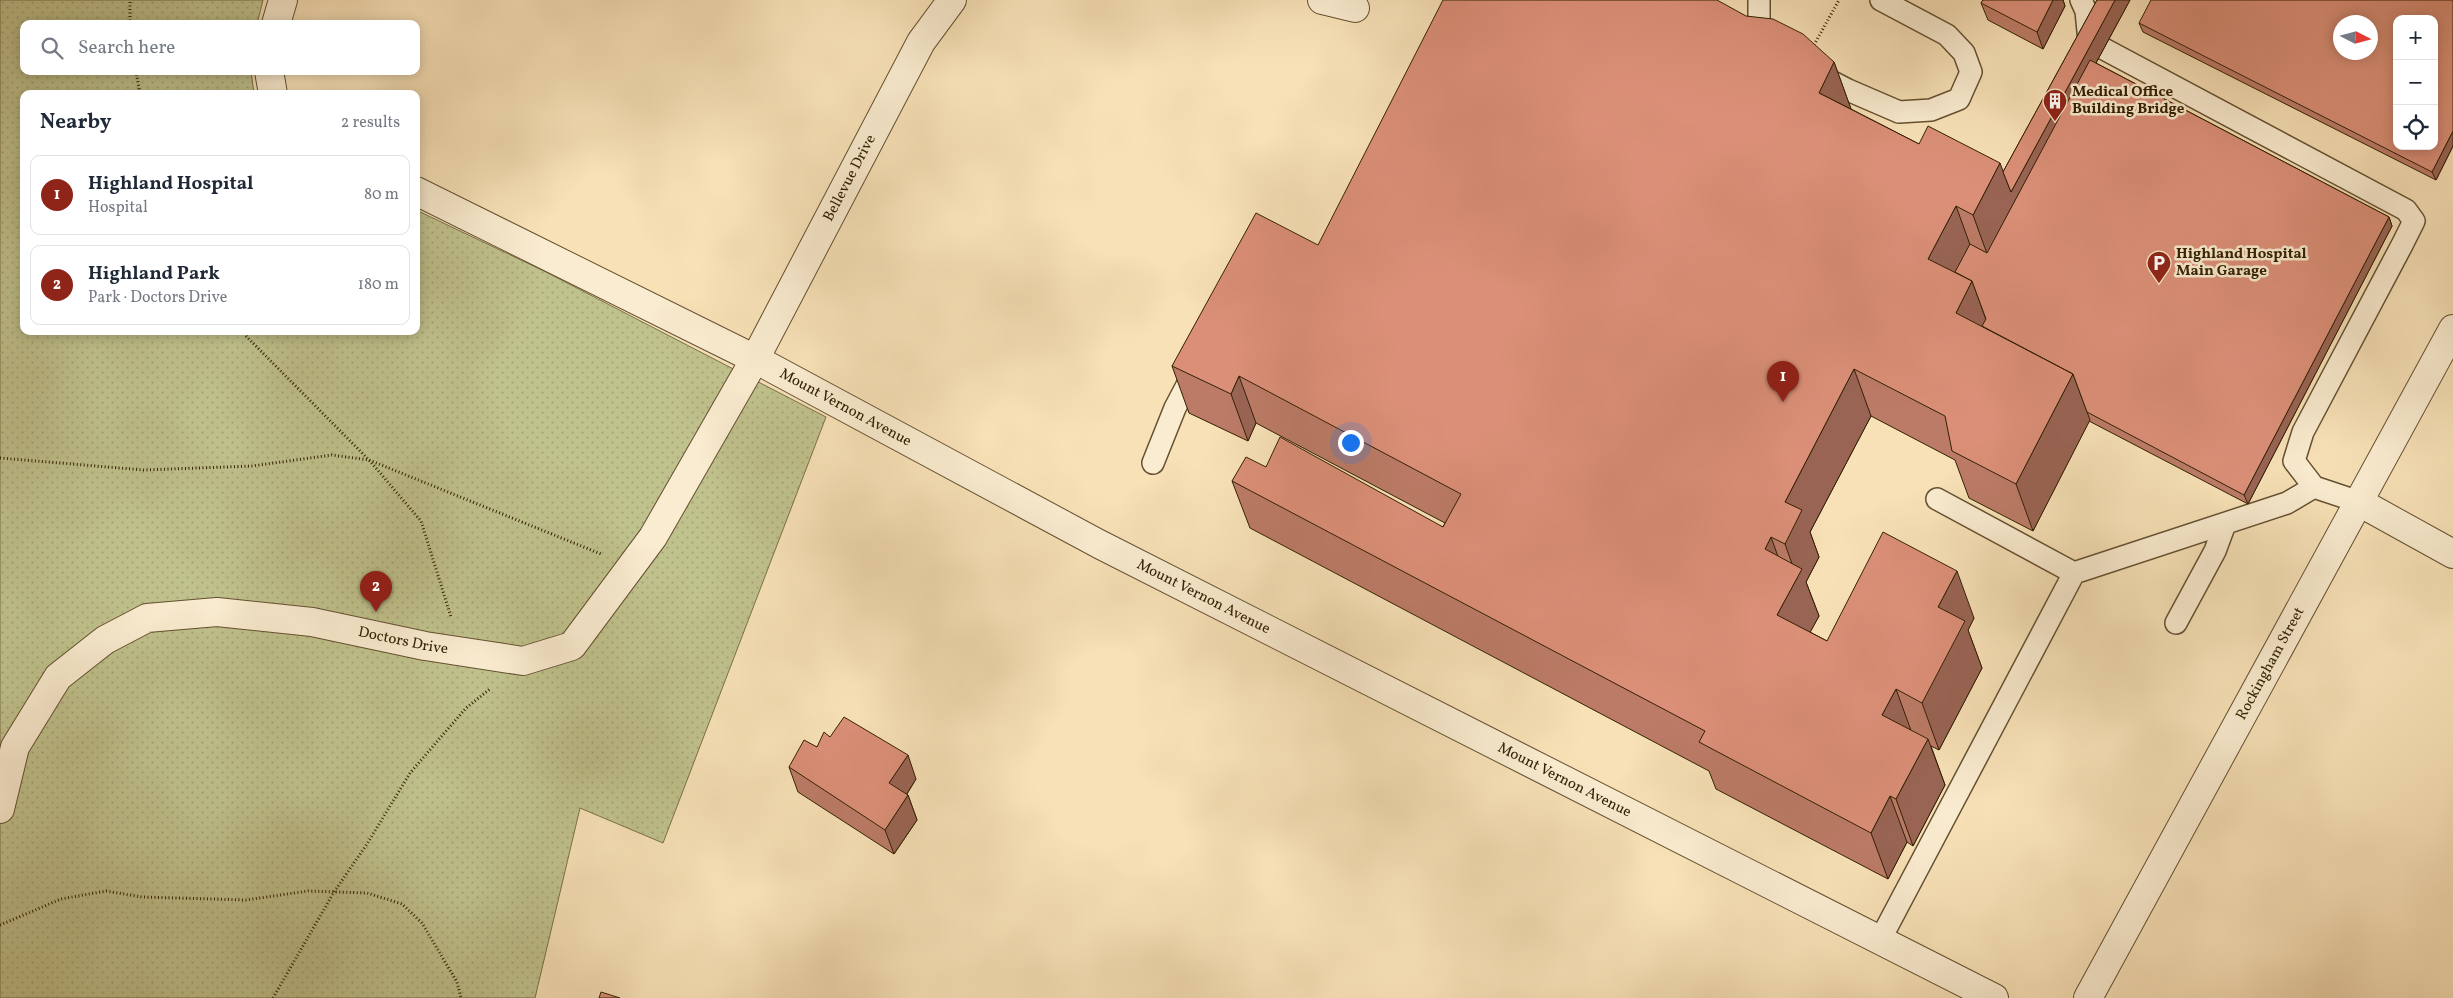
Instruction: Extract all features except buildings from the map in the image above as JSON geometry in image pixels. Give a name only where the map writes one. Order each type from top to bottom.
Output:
[{"type":"street","points":[[277,20],[283,0]]},
{"type":"street","name":"Bellevue Drive","points":[[755,359],[921,42],[952,0]]},
{"type":"street","points":[[1322,0],[1355,8]]},
{"type":"street","points":[[270,75],[272,90]]},
{"type":"street","name":"Mount Vernon Avenue","points":[[420,193],[755,359],[1099,544],[1994,998]]},
{"type":"street","name":"Rockingham Street","points":[[2088,998],[2453,329]]},
{"type":"street","name":"Doctors Drive","points":[[0,809],[15,747],[58,677],[105,640],[147,618],[217,612],[312,622],[425,646],[522,661],[572,646],[653,537],[755,359]]},
{"type":"street","points":[[2359,502],[2453,554]]},
{"type":"lane","points":[[1759,0],[1759,31],[1783,55]]},
{"type":"lane","points":[[1803,66],[1848,90],[1899,112],[1931,110],[1959,99],[1971,72],[1964,53],[1947,35],[1881,0]]},
{"type":"lane","points":[[2081,0],[2086,11],[2089,40],[2406,210],[2414,221],[2303,432],[2294,461],[2314,487],[2359,502]]},
{"type":"lane","points":[[1153,463],[1175,408],[1207,349]]},
{"type":"lane","points":[[1880,940],[2074,573],[2287,504],[2314,487]]},
{"type":"lane","points":[[1937,499],[2074,573]]},
{"type":"lane","points":[[2176,623],[2215,551],[2225,524]]},
{"type":"path","points":[[130,0],[130,20]]},
{"type":"path","points":[[1803,66],[1839,0]]},
{"type":"path","points":[[137,75],[139,90]]},
{"type":"path","points":[[245,335],[368,460],[421,521],[453,622]]},
{"type":"path","points":[[0,458],[144,470],[252,466],[332,455],[368,460],[609,557]]},
{"type":"path","points":[[273,998],[334,892],[367,844],[410,773],[466,708],[522,661]]},
{"type":"path","points":[[0,925],[61,899],[106,891],[142,897],[246,900],[308,891],[366,893],[402,904],[422,923],[457,982],[461,998]]},
{"type":"green space","points":[[0,0],[263,0],[258,20],[20,20],[20,75],[252,75],[253,90],[20,90],[20,335],[420,335],[420,212],[544,271],[826,417],[663,843],[580,808],[535,998],[0,998]]},
{"type":"place","name":"Medical Office Building Bridge","points":[[2055,122]]},
{"type":"place","name":"Highland Hospital Main Garage","points":[[2159,284]]},
{"type":"place","name":"Highland Hospital","points":[[1783,402]]},
{"type":"place","name":"Highland Park","points":[[376,612]]}]
